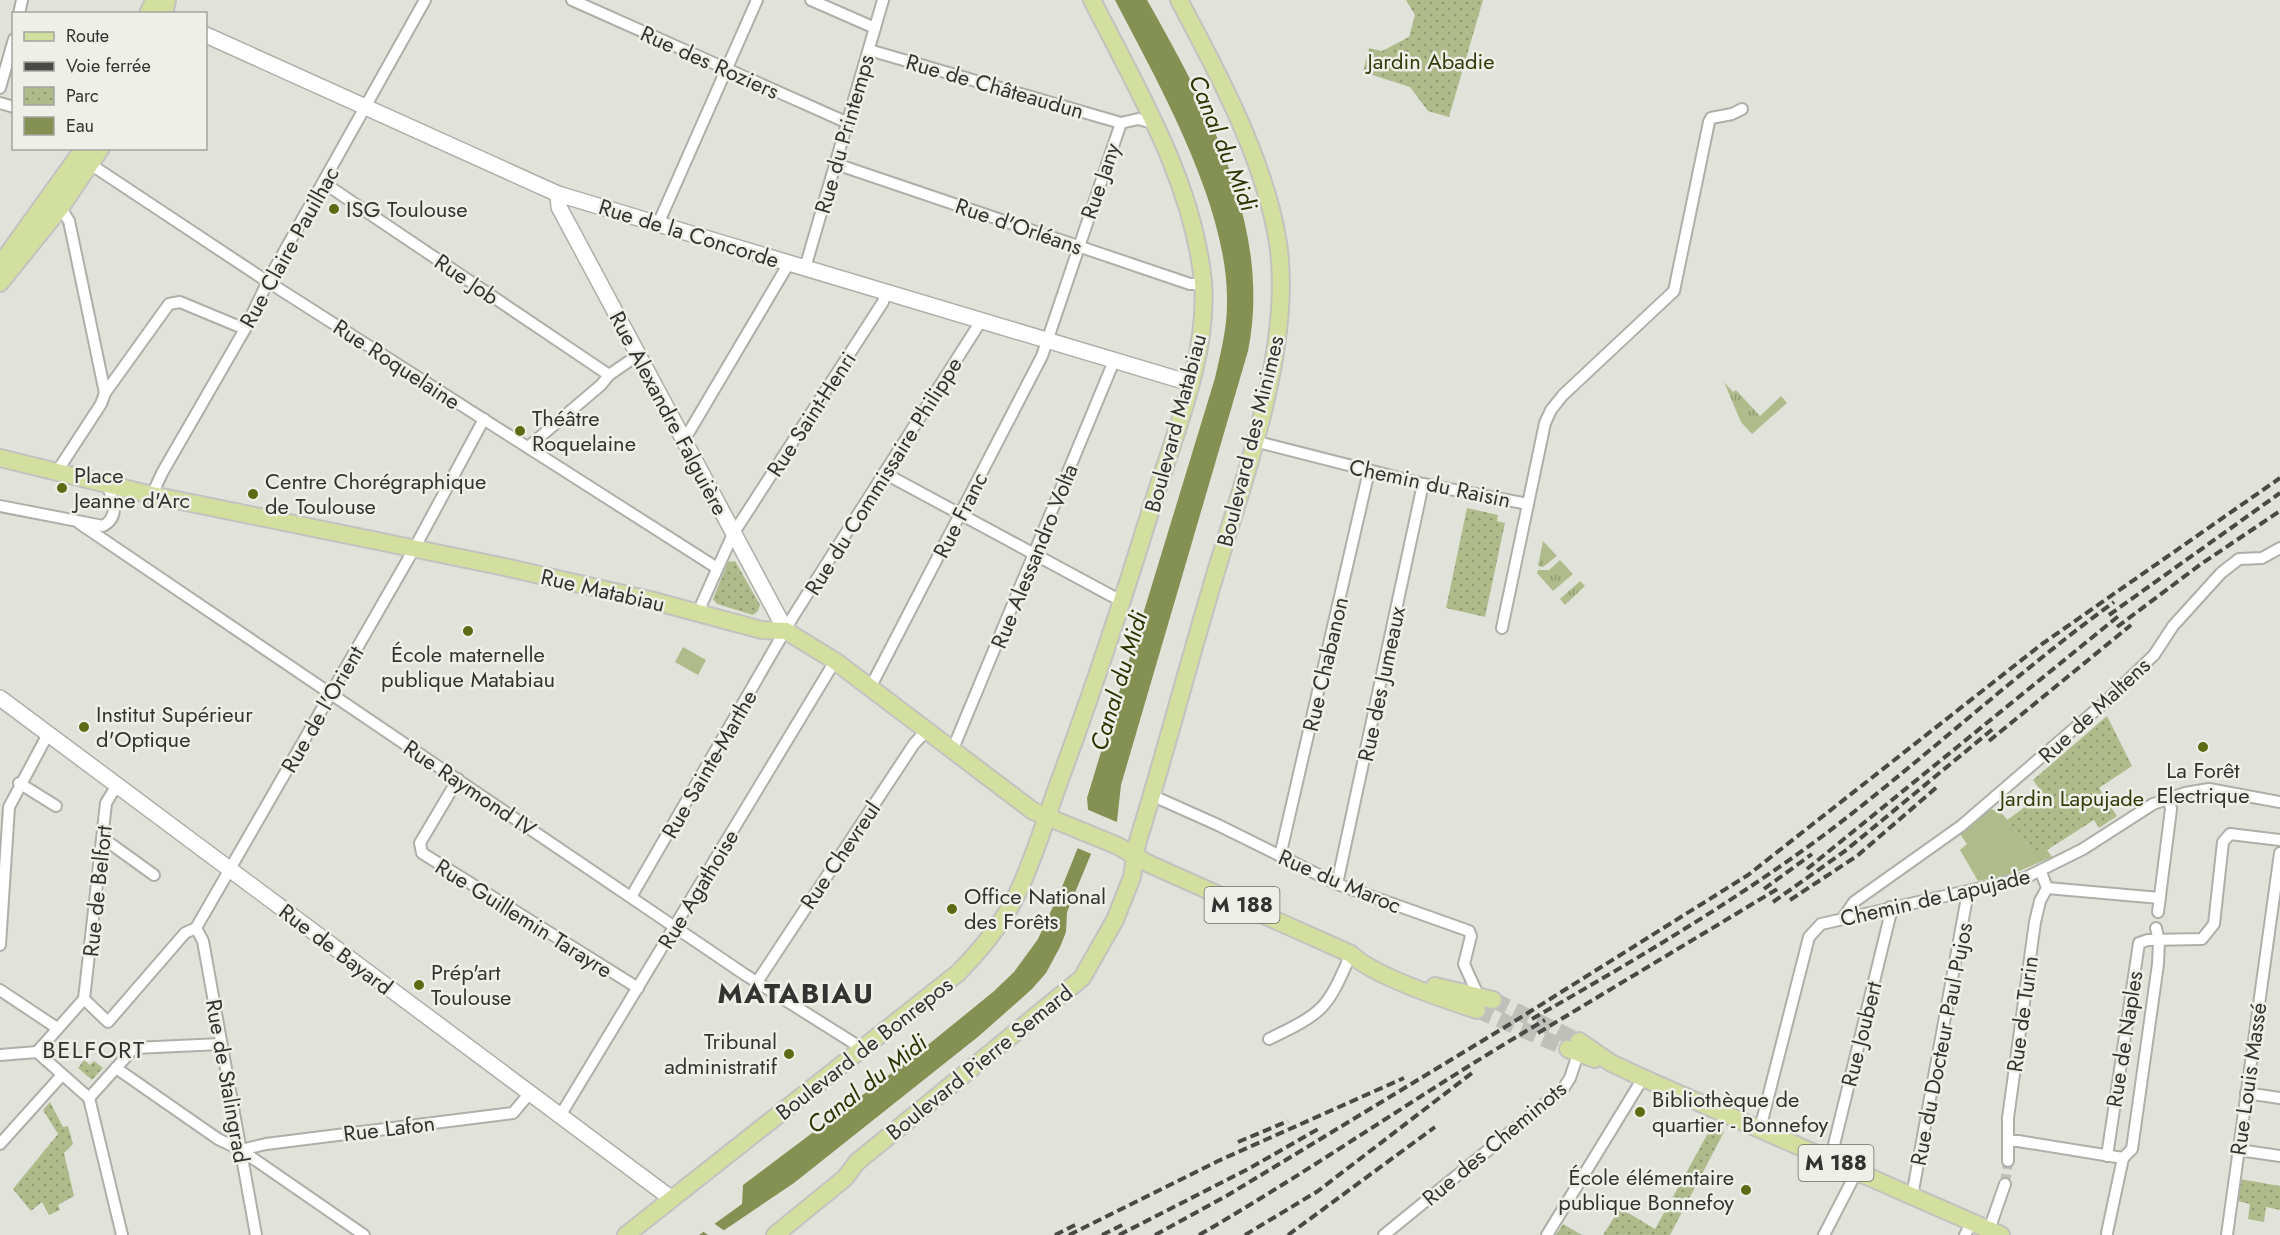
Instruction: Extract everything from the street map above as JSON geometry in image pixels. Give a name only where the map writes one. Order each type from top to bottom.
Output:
[{"type":"main road","name":"Boulevard Matabiau","points":[[1047,816],[1123,602],[1190,383],[1201,330],[1203,284],[1195,235],[1185,200],[1153,123],[1092,0]]},
{"type":"main road","name":"Boulevard des Minimes","points":[[1134,855],[1254,441],[1278,342],[1281,282],[1278,244],[1256,164],[1222,86],[1179,0]]},
{"type":"main road","points":[[0,284],[85,156]]},
{"type":"main road","points":[[0,265],[55,202]]},
{"type":"main road","points":[[0,458],[106,483]]},
{"type":"main road","name":"Rue Matabiau","points":[[106,483],[152,495],[629,595],[762,630],[786,631],[835,662],[1033,811],[1118,846],[1134,855]]},
{"type":"main road","name":"Boulevard de Bonrepos","points":[[627,1235],[958,973],[980,951],[1001,922],[1018,892],[1047,816]]},
{"type":"main road","name":"M 188","points":[[1134,855],[1351,954],[1364,964],[1431,994],[1482,1002]]},
{"type":"main road","name":"Boulevard Pierre Semard","points":[[776,1235],[845,1178],[857,1162],[1082,978],[1115,920],[1132,877],[1134,855]]},
{"type":"main road","name":"M 188","points":[[1575,1048],[1595,1054],[1611,1063]]},
{"type":"main road","name":"M 188","points":[[1575,1048],[1912,1196],[1969,1229],[1995,1233]]},
{"type":"street","name":"Rue des Roziers","points":[[572,0],[848,123]]},
{"type":"street","points":[[658,224],[757,0]]},
{"type":"street","points":[[811,0],[875,28]]},
{"type":"street","name":"Rue du Printemps","points":[[806,268],[883,0]]},
{"type":"street","name":"Rue Claire Pauilhac","points":[[152,495],[423,1]]},
{"type":"street","name":"Rue de la Concorde","points":[[207,35],[558,194],[1190,383]]},
{"type":"street","points":[[0,88],[12,46]]},
{"type":"street","name":"Rue de Châteaudun","points":[[868,50],[1121,123]]},
{"type":"street","name":"Chemin du Raisin","points":[[1254,441],[1423,484],[1528,504],[1545,423],[1551,410],[1563,395],[1674,291],[1709,122],[1742,109]]},
{"type":"street","name":"Rue Jany","points":[[1047,340],[1077,246],[1121,123],[1138,119],[1153,123]]},
{"type":"street","name":"Rue Roquelaine","points":[[85,156],[268,282],[717,568]]},
{"type":"street","name":"Rue d'Orléans","points":[[836,165],[1190,284],[1203,284]]},
{"type":"street","name":"Rue Job","points":[[324,183],[609,375]]},
{"type":"street","name":"Rue Alexandre Falguière","points":[[558,194],[559,207],[786,631]]},
{"type":"street","points":[[55,202],[69,221],[105,393]]},
{"type":"street","points":[[682,438],[689,432],[789,263]]},
{"type":"street","name":"Rue Saint-Henri","points":[[700,614],[717,568],[733,534],[883,302],[886,293]]},
{"type":"street","points":[[58,470],[101,404],[105,393],[173,302],[244,329]]},
{"type":"street","name":"Rue du Commissaire Philippe","points":[[786,631],[981,321]]},
{"type":"street","name":"Rue Franc","points":[[870,688],[1042,356],[1047,340]]},
{"type":"street","points":[[528,447],[601,385],[609,375],[638,355]]},
{"type":"street","name":"Rue Alessandro Volta","points":[[952,751],[1114,361]]},
{"type":"street","name":"Rue de l'Orient","points":[[196,928],[414,549],[484,419]]},
{"type":"street","name":"Rue Chabanon","points":[[1280,856],[1368,471]]},
{"type":"street","points":[[884,473],[1123,602]]},
{"type":"street","points":[[0,506],[103,526],[111,518],[114,499],[106,483]]},
{"type":"street","name":"Rue des Jumeaux","points":[[1336,884],[1423,484]]},
{"type":"street","points":[[1502,628],[1528,504]]},
{"type":"street","name":"Rue Raymond IV","points":[[79,523],[757,982],[863,1049]]},
{"type":"street","name":"Rue de Maltens","points":[[1843,918],[1854,902],[1961,826],[2104,703],[2154,655],[2173,626],[2221,573],[2239,559],[2262,558],[2280,548]]},
{"type":"street","name":"Rue Sainte-Marthe","points":[[631,897],[786,631]]},
{"type":"street","name":"Rue Agathoise","points":[[560,1116],[835,662]]},
{"type":"street","name":"Rue de Bayard","points":[[0,698],[672,1199]]},
{"type":"street","name":"Rue Chevreul","points":[[757,982],[914,744],[926,731]]},
{"type":"street","points":[[0,945],[9,807],[19,783],[48,734]]},
{"type":"street","name":"Rue Guillemin Tarayre","points":[[458,779],[420,843],[422,853],[638,988]]},
{"type":"street","points":[[19,783],[56,806]]},
{"type":"street","name":"Rue de Belfort","points":[[84,999],[106,802],[117,785]]},
{"type":"street","name":"Chemin de Lapujade","points":[[1760,1129],[1809,937],[1821,924],[1890,907],[2015,882],[2041,872],[2169,798],[2210,789],[2280,802]]},
{"type":"street","name":"Rue du Maroc","points":[[1151,795],[1336,884],[1468,931],[1471,936],[1464,963],[1482,1002]]},
{"type":"street","points":[[2158,912],[2171,809],[2169,798]]},
{"type":"street","name":"Rue de Naples","points":[[2107,1156],[2139,943],[2148,940],[2202,939],[2214,924],[2223,842],[2230,834],[2280,840]]},
{"type":"street","points":[[102,842],[111,844],[154,875]]},
{"type":"street","name":"Rue Louis Massé","points":[[2227,1235],[2280,853]]},
{"type":"street","points":[[2041,872],[2047,888],[2160,898]]},
{"type":"street","name":"Rue de Turin","points":[[2008,1161],[2008,1118],[2035,922],[2038,907],[2047,888]]},
{"type":"street","name":"Rue du Docteur Paul Pujos","points":[[1912,1196],[1968,892]]},
{"type":"street","name":"Rue Joubert","points":[[1830,1161],[1890,916],[1890,907]]},
{"type":"street","points":[[0,1055],[37,1052],[84,999],[108,1022],[185,933],[196,928]]},
{"type":"street","name":"Rue de Stalingrad","points":[[196,928],[203,941],[256,1234]]},
{"type":"street","name":"Rue de Naples","points":[[2107,1233],[2123,1158],[2132,1149],[2159,940],[2156,928]]},
{"type":"street","points":[[1269,1039],[1322,1009],[1330,999],[1351,954]]},
{"type":"street","points":[[0,990],[57,1028]]},
{"type":"street","points":[[89,1098],[134,1048],[221,1044]]},
{"type":"street","name":"Rue des Cheminots","points":[[1384,1235],[1563,1089],[1573,1072],[1575,1048]]},
{"type":"street","points":[[37,1052],[89,1098],[122,1235]]},
{"type":"street","points":[[116,1068],[218,1138],[242,1150],[347,1230],[364,1235]]},
{"type":"street","points":[[0,1144],[62,1075]]},
{"type":"street","points":[[1547,1235],[1643,1078]]},
{"type":"street","points":[[2246,1093],[2280,1098]]},
{"type":"street","name":"Rue Lafon","points":[[242,1150],[266,1144],[513,1113],[529,1094]]},
{"type":"street","points":[[2008,1141],[2063,1147],[2123,1158]]},
{"type":"street","points":[[2238,1150],[2280,1156]]},
{"type":"street","points":[[1824,1235],[1857,1173]]},
{"type":"street","points":[[1995,1233],[2004,1184]]},
{"type":"street","points":[[244,1235],[256,1234]]},
{"type":"green space","name":"Jardin Abadie","points":[[1406,0],[1483,0],[1449,117],[1428,111],[1410,87],[1363,72],[1369,48],[1382,51],[1409,37],[1415,15]]},
{"type":"green space","points":[[1724,382],[1733,392],[1736,390],[1760,416],[1781,396],[1787,403],[1752,434],[1741,422]]},
{"type":"green space","points":[[1467,508],[1498,515],[1497,521],[1505,523],[1485,617],[1446,608]]},
{"type":"green space","points":[[1543,541],[1557,556],[1543,567],[1538,566]]},
{"type":"green space","points":[[1560,560],[1573,574],[1553,591],[1537,573],[1538,570],[1549,570]]},
{"type":"green space","points":[[735,561],[760,605],[758,611],[753,615],[717,604],[713,599],[728,562]]},
{"type":"green space","points":[[1580,581],[1585,586],[1565,605],[1560,599]]},
{"type":"green space","points":[[683,647],[706,660],[698,675],[675,662]]},
{"type":"green space","name":"Jardin Lapujade","points":[[2107,716],[2132,766],[2099,788],[2117,816],[2099,828],[2094,820],[2047,850],[2031,850],[2007,820],[2043,794],[2033,780]]},
{"type":"green space","points":[[1987,808],[2001,812],[2031,850],[2047,850],[2052,857],[2012,874],[1978,881],[1960,850],[1967,844],[1958,831]]},
{"type":"green space","points":[[84,1060],[90,1065],[94,1061],[103,1068],[92,1080],[78,1068]]},
{"type":"green space","points":[[50,1102],[63,1127],[68,1126],[73,1144],[64,1153],[74,1196],[58,1205],[60,1210],[49,1215],[42,1202],[31,1211],[13,1189],[58,1134],[43,1110]]},
{"type":"green space","points":[[1712,1126],[1724,1132],[1670,1235],[1603,1235],[1620,1208],[1655,1229]]},
{"type":"green space","points":[[2240,1179],[2280,1186],[2280,1210],[2266,1207],[2264,1222],[2248,1219],[2250,1204],[2237,1201]]},
{"type":"green space","points":[[1563,1224],[1582,1235],[1556,1235]]},
{"type":"water","points":[[1115,0],[1147,0],[1191,81],[1211,124],[1229,168],[1243,213],[1251,259],[1253,305],[1248,351],[1121,785],[1117,821],[1091,854],[1067,912],[1066,932],[1060,947],[1046,973],[1032,989],[979,1036],[794,1183],[717,1235],[699,1235],[742,1204],[743,1185],[913,1057],[1014,972],[1038,939],[1089,820],[1087,798],[1215,378],[1224,338],[1227,307],[1224,260],[1202,183],[1169,105]]},
{"type":"pier","points":[[1084,808],[1119,823],[1094,855],[1075,847],[1086,820]]},
{"type":"pier","points":[[712,1222],[726,1232],[722,1235],[708,1235],[701,1230]]},
{"type":"tunnel","points":[[1493,1000],[1579,1041]]},
{"type":"tunnel","points":[[1477,1010],[1568,1049]]},
{"type":"tunnel","points":[[2005,1184],[2008,1161]]},
{"type":"railway","points":[[1155,1235],[1228,1195],[1515,1021],[1748,875],[2042,644],[2280,478]]},
{"type":"railway","points":[[2109,615],[2280,493]]},
{"type":"railway","points":[[2117,627],[2201,564],[2280,511]]},
{"type":"railway","points":[[1532,1019],[1681,931],[1824,835],[2040,659],[2114,602]]},
{"type":"railway","points":[[1807,869],[2121,614]]},
{"type":"railway","points":[[1989,741],[2131,625]]},
{"type":"railway","points":[[1773,902],[1845,851],[1994,728]]},
{"type":"railway","points":[[1790,900],[1857,856],[1937,787]]},
{"type":"railway","points":[[1764,889],[1812,854]]},
{"type":"railway","points":[[1538,1033],[1779,888]]},
{"type":"railway","points":[[1199,1235],[1545,1020]]},
{"type":"railway","points":[[1245,1235],[1318,1191],[1472,1073]]},
{"type":"railway","points":[[1069,1235],[1218,1161],[1404,1078]]},
{"type":"railway","points":[[1238,1142],[1288,1121]]},
{"type":"railway","points":[[1288,1235],[1435,1127]]},
{"type":"railway","points":[[1119,1235],[1250,1168],[1320,1128]]},
{"type":"railway","points":[[1102,1235],[1124,1224]]},
{"type":"railway","points":[[1055,1235],[1075,1225]]},
{"type":"place","name":"ISG Toulouse","points":[[334,209]]},
{"type":"place","name":"Théâtre Roquelaine","points":[[520,431]]},
{"type":"place","name":"Place Jeanne d'Arc","points":[[62,488]]},
{"type":"place","name":"Centre Chorégraphique de Toulouse","points":[[253,494]]},
{"type":"place","name":"École maternelle publique Matabiau","points":[[468,631]]},
{"type":"place","name":"Institut Supérieur d'Optique","points":[[84,727]]},
{"type":"place","name":"La Forêt Electrique","points":[[2203,747]]},
{"type":"place","name":"Office National des Forêts","points":[[952,909]]},
{"type":"place","name":"Prép'art Toulouse","points":[[419,985]]},
{"type":"place","name":"Tribunal administratif","points":[[789,1054]]},
{"type":"place","name":"Bibliothèque de quartier - Bonnefoy","points":[[1640,1112]]},
{"type":"place","name":"École élémentaire publique Bonnefoy","points":[[1746,1190]]},
{"type":"district","name":"MATABIAU","points":[[796,993]]},
{"type":"district","name":"BELFORT","points":[[94,1050]]},
{"type":"water label","name":"Canal du Midi","points":[[1223,143]]},
{"type":"water label","name":"Canal du Midi","points":[[1119,681]]},
{"type":"water label","name":"Canal du Midi","points":[[867,1084]]}]
